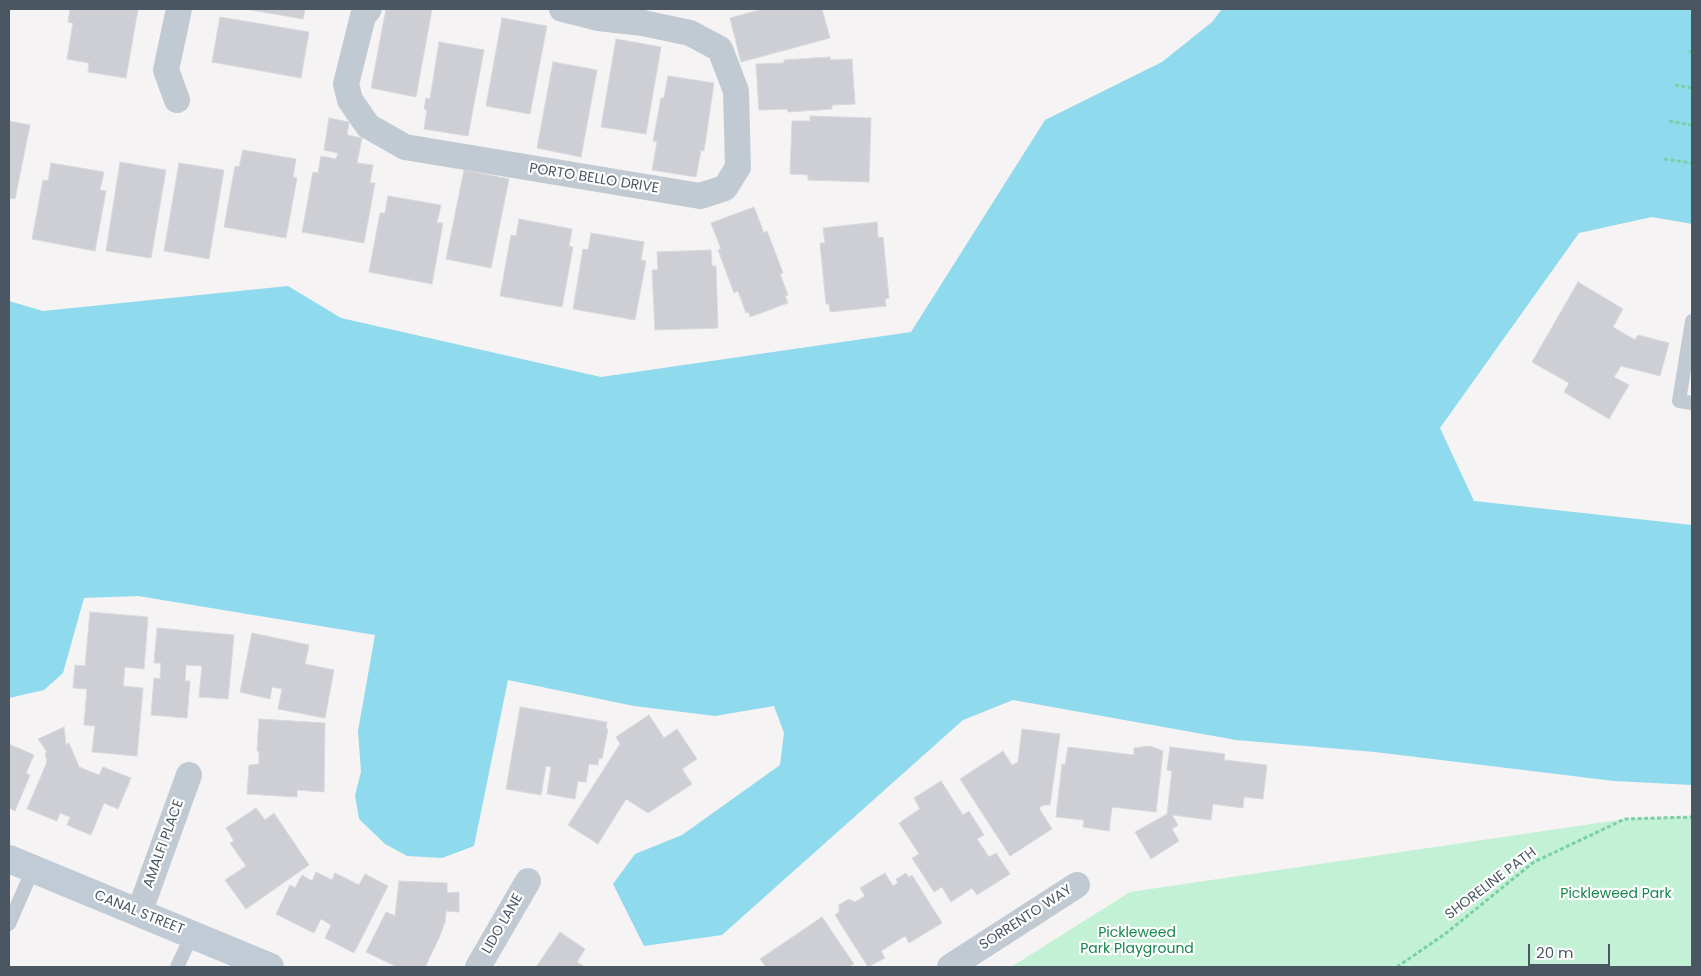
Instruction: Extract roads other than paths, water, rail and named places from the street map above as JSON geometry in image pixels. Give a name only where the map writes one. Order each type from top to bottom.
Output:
[{"type":"street","points":[[177,100],[166,70],[179,9]]},
{"type":"street","name":"PORTO BELLO DRIVE","points":[[369,9],[363,16],[346,84],[350,100],[368,126],[405,147],[700,196],[725,188],[738,167],[736,91],[720,50],[690,33],[637,16],[598,18],[562,9]]},
{"type":"street","name":"AMALFI PLACE","points":[[139,913],[189,775]]},
{"type":"street","name":"CANAL STREET","points":[[21,864],[270,967]]},
{"type":"street","name":"LIDO LANE","points":[[478,967],[528,881]]},
{"type":"street","name":"SORRENTO WAY","points":[[950,967],[1023,922],[1077,885]]},
{"type":"lane","points":[[1692,321],[1679,401],[1692,403]]},
{"type":"lane","points":[[9,924],[21,864]]},
{"type":"lane","points":[[177,967],[192,935]]},
{"type":"water","points":[[1222,9],[1692,9],[1692,224],[1652,217],[1579,233],[1440,428],[1474,501],[1692,525],[1692,785],[1614,781],[1375,752],[1236,740],[1013,700],[963,720],[722,935],[644,946],[613,884],[635,854],[682,835],[780,765],[784,733],[774,706],[715,716],[634,706],[508,680],[474,846],[442,858],[407,856],[385,844],[359,819],[355,795],[361,772],[358,731],[375,635],[138,596],[84,598],[63,673],[44,690],[9,698],[9,301],[43,311],[288,286],[341,318],[601,377],[911,332],[1045,120],[1162,62],[1212,22]]},
{"type":"park label","name":"Pickleweed Park","points":[[1616,894]]},
{"type":"park label","name":"Pickleweed Park Playground","points":[[1137,942]]}]
